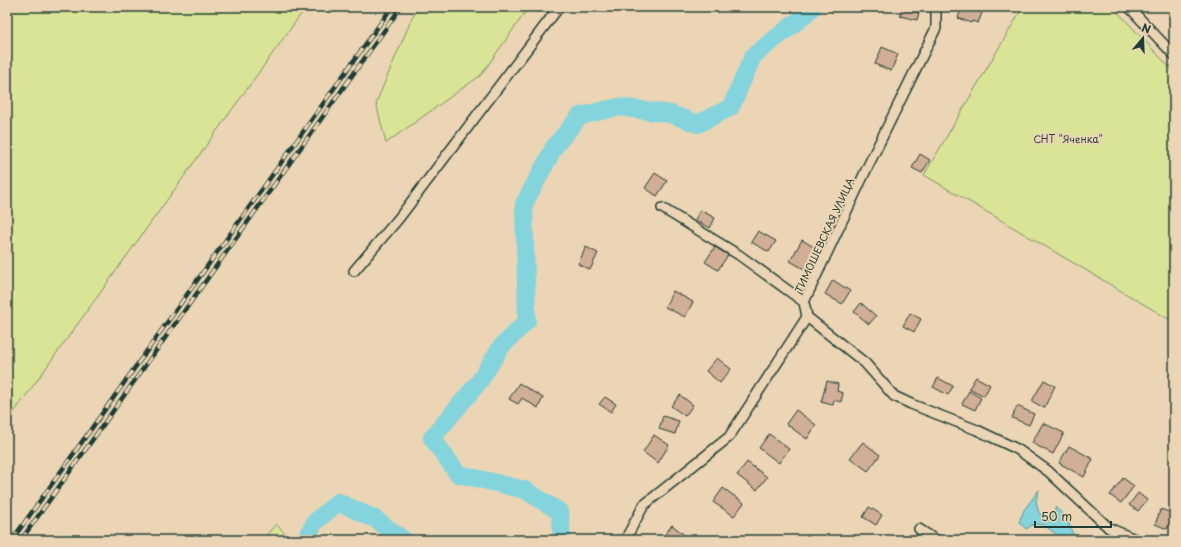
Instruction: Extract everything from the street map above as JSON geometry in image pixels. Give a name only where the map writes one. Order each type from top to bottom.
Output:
[{"type":"street","points":[[354,271],[399,218],[559,7]]},
{"type":"street","name":"ТИМОШЕВСКАЯ УЛИЦА","points":[[807,316],[804,302],[868,166],[936,28],[935,7]]},
{"type":"street","points":[[1129,7],[1174,55]]},
{"type":"street","points":[[662,208],[739,254],[804,302]]},
{"type":"street","points":[[625,540],[644,505],[729,437],[807,316],[865,363],[894,396],[977,430],[1017,449],[1048,471],[1109,528],[1137,540]]},
{"type":"street","points":[[919,529],[936,540]]},
{"type":"green space","points":[[7,7],[306,7],[7,422]]},
{"type":"green space","points":[[420,7],[529,7],[481,75],[386,143],[376,103],[412,18]]},
{"type":"green space","name":"СНТ \"Яченка\"","points":[[1023,7],[1113,7],[1174,72],[1174,322],[924,175]]},
{"type":"green space","points":[[276,524],[291,540],[262,540]]},
{"type":"water","points":[[1039,490],[1036,501],[1039,514],[1051,519],[1055,513],[1055,507],[1067,518],[1072,532],[1077,540],[1064,540],[1044,525],[1034,524],[1026,529],[1019,522],[1024,510]]},
{"type":"building","points":[[905,7],[913,7],[912,11],[919,13],[917,20],[900,16],[902,8],[905,9]]},
{"type":"building","points":[[962,7],[977,7],[976,10],[982,13],[978,23],[972,21],[971,23],[958,18]]},
{"type":"building","points":[[882,47],[898,54],[891,71],[875,64]]},
{"type":"building","points":[[920,154],[930,160],[922,173],[912,168]]},
{"type":"building","points":[[655,173],[667,181],[657,196],[645,188]]},
{"type":"building","points":[[700,210],[715,218],[710,228],[695,220]]},
{"type":"building","points":[[758,231],[776,241],[769,252],[751,242]]},
{"type":"building","points":[[802,240],[817,249],[806,270],[790,261]]},
{"type":"building","points":[[586,247],[598,253],[590,270],[578,264]]},
{"type":"building","points":[[715,247],[728,255],[718,270],[705,262]]},
{"type":"building","points":[[833,280],[850,291],[842,304],[825,294]]},
{"type":"building","points":[[673,291],[693,302],[685,317],[665,307]]},
{"type":"building","points":[[861,303],[876,316],[869,324],[854,312]]},
{"type":"building","points":[[910,313],[921,319],[914,332],[903,326]]},
{"type":"building","points":[[717,358],[731,369],[720,383],[706,371]]},
{"type":"building","points":[[976,377],[990,385],[984,396],[969,388]]},
{"type":"building","points":[[938,378],[953,386],[948,395],[933,387]]},
{"type":"building","points":[[1044,380],[1055,386],[1044,408],[1032,401]]},
{"type":"building","points":[[827,381],[838,384],[837,391],[843,393],[841,402],[834,400],[833,405],[821,402]]},
{"type":"building","points":[[519,383],[543,398],[538,408],[522,398],[518,404],[509,399]]},
{"type":"building","points":[[969,391],[981,398],[975,410],[962,404]]},
{"type":"building","points":[[680,395],[693,405],[685,416],[671,406]]},
{"type":"building","points":[[605,397],[616,404],[611,412],[599,404]]},
{"type":"building","points":[[1017,406],[1034,414],[1029,425],[1012,418]]},
{"type":"building","points":[[796,410],[816,425],[807,439],[786,424]]},
{"type":"building","points":[[663,416],[679,421],[675,434],[659,429]]},
{"type":"building","points":[[1043,423],[1064,433],[1053,454],[1032,443]]},
{"type":"building","points":[[769,434],[789,449],[779,463],[759,448]]},
{"type":"building","points":[[654,435],[669,445],[658,463],[643,452]]},
{"type":"building","points":[[863,442],[880,455],[868,471],[850,458]]},
{"type":"building","points":[[1069,446],[1093,459],[1084,477],[1059,463]]},
{"type":"building","points":[[747,462],[767,477],[757,490],[737,475]]},
{"type":"building","points":[[1123,478],[1134,486],[1121,503],[1110,495]]},
{"type":"building","points":[[723,488],[744,503],[734,516],[713,502]]},
{"type":"building","points":[[1138,493],[1147,500],[1138,511],[1129,505]]},
{"type":"building","points":[[869,507],[882,515],[876,525],[863,517]]},
{"type":"building","points":[[1161,509],[1174,514],[1167,529],[1155,524]]},
{"type":"building","points":[[672,525],[687,537],[685,540],[667,540],[663,537]]},
{"type":"waterway","points":[[562,540],[560,512],[525,490],[458,474],[432,438],[479,382],[501,347],[527,321],[524,204],[555,146],[580,116],[618,107],[671,114],[698,124],[731,107],[753,56],[799,20],[813,7]]},
{"type":"waterway","points":[[305,540],[315,522],[338,502],[375,519],[404,540]]},
{"type":"railway","points":[[12,540],[392,7]]},
{"type":"railway","points":[[21,540],[401,7]]}]
